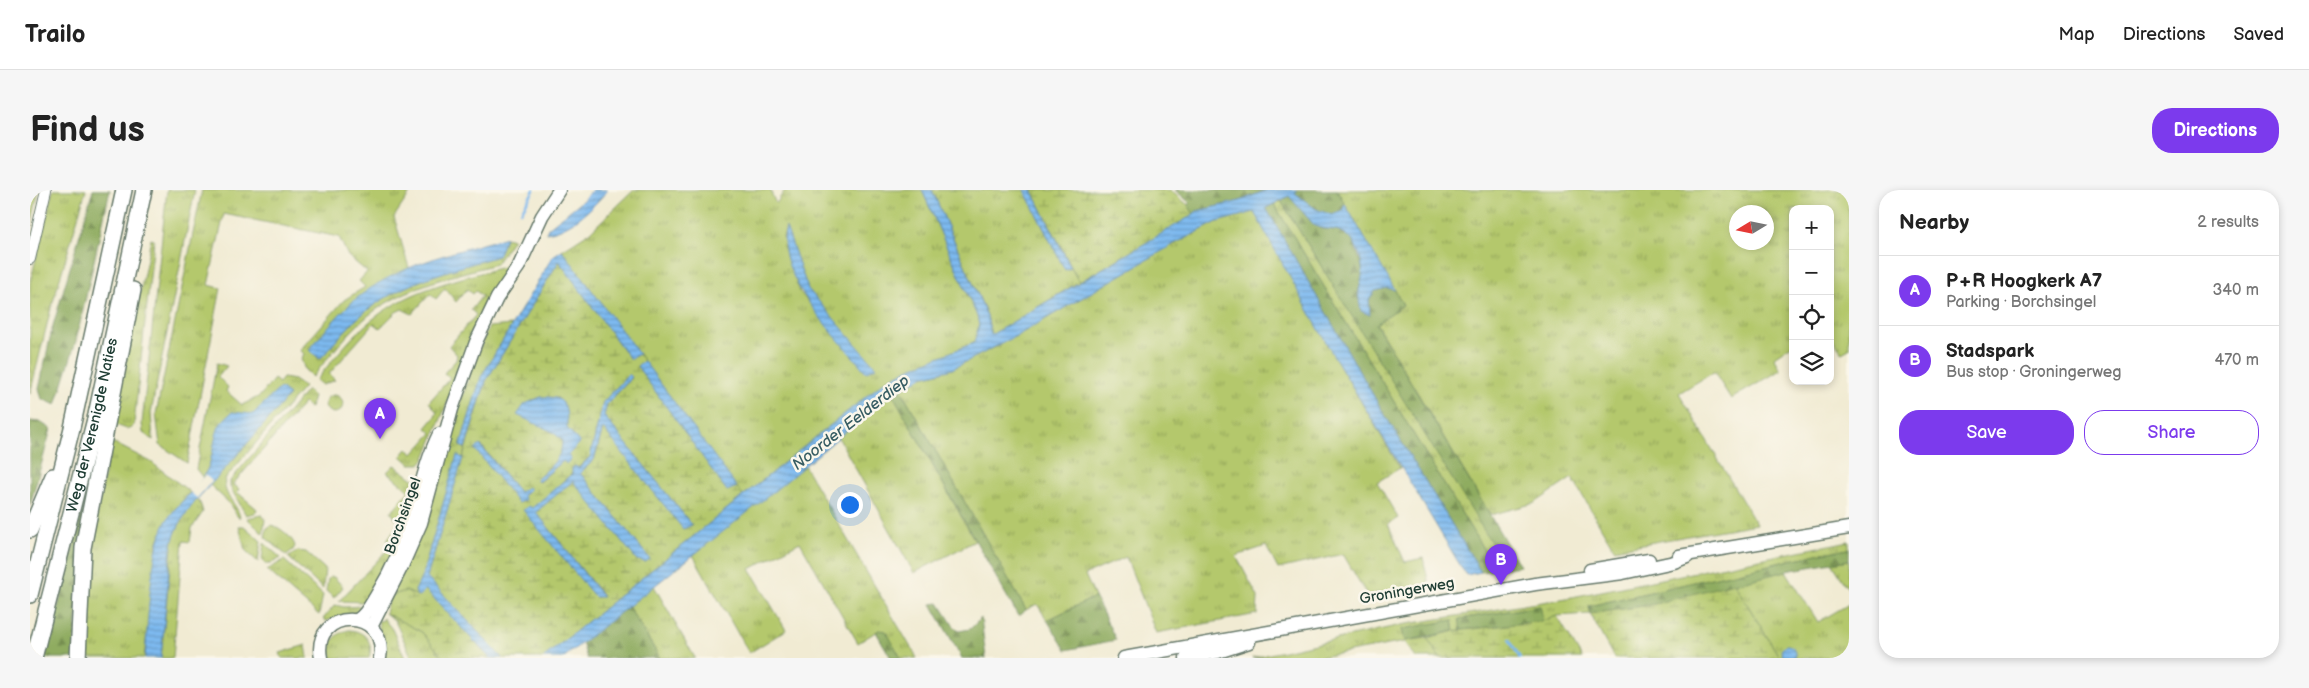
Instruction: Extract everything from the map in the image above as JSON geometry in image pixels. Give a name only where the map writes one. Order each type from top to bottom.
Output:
[{"type":"highway","name":"Weg der Verenigde Naties","points":[[30,595],[77,409],[124,190]]},
{"type":"highway","name":"Weg der Verenigde Naties","points":[[34,658],[97,437],[144,190]]},
{"type":"highway","points":[[101,417],[154,190]]},
{"type":"highway","points":[[30,530],[70,436]]},
{"type":"highway","points":[[78,658],[83,548],[97,437]]},
{"type":"main road","name":"Borchsingel","points":[[371,627],[409,553],[421,523],[452,409],[476,342],[497,298],[519,266],[533,232],[558,190]]},
{"type":"main road","name":"Borchsingel","points":[[357,620],[362,617],[379,590],[399,551],[411,519],[426,466],[452,409]]},
{"type":"main road","name":"Groningerweg","points":[[1124,658],[1183,649],[1260,632],[1284,630],[1535,584],[1576,573],[1622,564],[1673,556],[1687,557],[1849,528]]},
{"type":"main road","points":[[321,658],[321,642],[329,628],[342,620],[357,620],[371,627],[379,640],[380,658]]},
{"type":"main road","name":"Groningerweg","points":[[1186,658],[1218,652],[1284,630]]},
{"type":"street","points":[[30,259],[46,190]]},
{"type":"green space","points":[[31,190],[39,190],[30,230],[30,194]]},
{"type":"green space","points":[[53,190],[86,190],[50,312],[30,394],[30,283]]},
{"type":"green space","points":[[93,190],[110,190],[76,341],[56,405],[42,399],[39,389],[52,329]]},
{"type":"green space","points":[[167,190],[195,190],[151,413],[153,440],[143,433],[142,423]]},
{"type":"green space","points":[[202,190],[412,190],[394,217],[409,268],[360,296],[348,306],[309,350],[320,359],[354,322],[374,305],[390,295],[425,279],[498,256],[506,237],[513,239],[496,264],[430,283],[398,296],[383,305],[369,315],[339,344],[312,377],[305,370],[301,359],[304,354],[300,350],[344,300],[365,287],[359,281],[367,272],[348,256],[339,237],[224,214],[208,285],[221,288],[187,463],[160,445],[156,414]]},
{"type":"green space","points":[[634,190],[770,190],[776,204],[785,190],[922,190],[977,316],[979,325],[974,343],[908,369],[884,382],[743,496],[562,250],[590,232]],"holes":[[[786,228],[808,289],[875,367],[866,371],[800,292],[790,265],[783,237]]]},
{"type":"green space","points":[[932,190],[1024,190],[1065,270],[1071,268],[1079,282],[991,335],[987,315]]},
{"type":"green space","points":[[1032,190],[1170,190],[1188,205],[1194,215],[1079,282]]},
{"type":"green space","points":[[1175,190],[1266,190],[1240,201],[1197,211],[1194,215],[1188,205],[1190,203]]},
{"type":"green space","points":[[1297,190],[1337,190],[1345,204],[1342,211],[1336,214],[1323,213],[1316,210],[1294,193]]},
{"type":"green space","points":[[1337,190],[1849,190],[1849,349],[1842,353],[1834,341],[1834,205],[1789,205],[1789,347],[1774,357],[1781,370],[1731,399],[1714,372],[1679,393],[1756,524],[1614,549],[1572,478],[1535,503],[1490,515],[1376,323],[1403,305]]},
{"type":"green space","points":[[1289,196],[1308,218],[1321,229],[1337,230],[1349,236],[1353,241],[1363,274],[1358,293],[1361,311],[1370,315],[1369,300],[1375,291],[1387,288],[1395,290],[1403,305],[1376,324],[1520,566],[1507,568],[1281,201]]},
{"type":"green space","points":[[1281,201],[1508,568],[1496,570],[1274,204]]},
{"type":"green space","points":[[1274,204],[1496,570],[1481,572],[1380,407],[1266,208]]},
{"type":"green space","points":[[1254,212],[1331,351],[1400,468],[1377,482],[1398,518],[1388,524],[1405,562],[1423,558],[1429,584],[1367,595],[1343,554],[1278,569],[1266,546],[1236,556],[1258,597],[1257,614],[1156,633],[1126,557],[1085,575],[1095,597],[1047,620],[1037,604],[1026,610],[900,388],[922,377],[952,369],[1020,334],[1174,244],[1217,222]]},
{"type":"green space","points":[[151,239],[154,240],[134,423],[132,428],[127,429],[116,425],[114,421]]},
{"type":"green space","points":[[559,261],[630,359],[639,354],[644,361],[637,366],[727,490],[737,487],[743,496],[543,658],[502,658],[427,577],[486,381]],"holes":[[[632,378],[607,404],[604,416],[692,525],[683,528],[603,428],[594,460],[580,473],[650,559],[637,560],[573,480],[536,512],[603,596],[595,597],[532,509],[590,457],[603,402]],[[541,397],[558,398],[567,422],[567,428],[579,442],[567,455],[571,460],[563,461],[539,482],[536,479],[556,460],[562,448],[562,442],[558,436],[521,409],[533,400]],[[481,445],[525,499],[518,503]]]},
{"type":"green space","points":[[508,263],[486,307],[425,458],[420,464],[410,464],[401,456],[407,449],[413,454],[432,433],[426,428],[437,412],[429,402],[450,378],[444,373],[456,360],[457,355],[449,346],[476,315],[471,310],[482,296],[476,291],[473,294],[467,289],[456,302],[445,288],[436,299],[430,294],[412,314],[402,309],[396,312],[380,328],[374,323],[329,374],[335,380],[322,385],[316,380],[357,333],[387,309],[435,286],[503,267]]},
{"type":"green space","points":[[512,325],[481,377],[460,446],[465,448],[463,458],[457,456],[422,576],[415,591],[417,596],[406,591],[389,596],[440,465],[475,359],[489,327]]},
{"type":"green space","points":[[217,363],[227,366],[218,377],[228,387],[226,391],[242,405],[260,396],[274,379],[279,383],[283,378],[294,380],[304,387],[225,479],[226,490],[240,517],[238,517],[228,502],[209,484],[216,479],[289,395],[253,414],[215,446],[212,459],[203,478],[196,469]]},
{"type":"green space","points":[[900,388],[1026,610],[1018,616],[892,393]]},
{"type":"green space","points":[[307,390],[313,396],[310,408],[304,403],[233,484],[239,489],[237,492],[257,509],[255,513],[246,515],[230,487],[230,481]]},
{"type":"green space","points":[[892,393],[975,541],[914,573],[838,437]]},
{"type":"green space","points":[[330,395],[338,395],[343,400],[341,411],[330,413],[325,408],[325,400]]},
{"type":"green space","points":[[30,421],[40,422],[51,429],[30,506]]},
{"type":"green space","points":[[110,441],[151,462],[190,492],[167,520],[158,541],[144,658],[85,658],[90,556]]},
{"type":"green space","points":[[394,465],[416,481],[401,538],[370,600],[366,598],[364,602],[339,601],[392,545],[387,540],[399,523],[391,512],[409,491],[387,472]]},
{"type":"green space","points":[[804,465],[917,658],[901,658],[885,631],[879,630],[858,643],[800,542],[750,569],[786,630],[749,653],[693,555]]},
{"type":"green space","points":[[197,498],[203,512],[192,528],[190,542],[183,541],[173,658],[161,658],[173,539],[181,521]]},
{"type":"green space","points":[[82,512],[85,515],[74,658],[45,658]]},
{"type":"green space","points":[[262,515],[265,519],[263,534],[247,518]]},
{"type":"green space","points":[[272,525],[286,533],[294,543],[293,550],[286,555],[265,537],[267,528]]},
{"type":"green space","points":[[239,526],[244,526],[261,541],[258,562],[245,550]]},
{"type":"green space","points":[[1849,541],[1849,549],[1822,553],[1589,606],[1590,614],[1557,616],[1543,621],[1540,606],[1460,619],[1461,630],[1455,631],[1453,621],[1405,641],[1427,638],[1440,658],[1416,658],[1405,642],[1315,658],[1252,658],[1401,625],[1567,598]]},
{"type":"green space","points":[[264,543],[281,558],[270,564],[265,564],[262,559]]},
{"type":"green space","points":[[1849,549],[1849,560],[1786,571],[1651,605],[1590,614],[1589,606],[1822,553]]},
{"type":"green space","points":[[298,551],[306,552],[325,569],[323,589],[288,557]]},
{"type":"green space","points":[[284,560],[323,595],[319,615],[267,570]]},
{"type":"green space","points":[[1849,560],[1849,590],[1832,563]]},
{"type":"green space","points":[[1786,571],[1818,622],[1849,604],[1849,658],[1795,658],[1796,654],[1780,658],[1734,583]]},
{"type":"green space","points":[[330,577],[334,577],[343,587],[334,598],[326,591]]},
{"type":"green space","points":[[1734,583],[1780,658],[1614,658],[1590,614],[1651,605]]},
{"type":"green space","points":[[654,586],[695,658],[660,658],[628,606]]},
{"type":"green space","points":[[425,588],[490,658],[443,658],[422,632],[385,613],[389,596],[406,591],[418,596]]},
{"type":"green space","points":[[1095,597],[1116,640],[1066,650],[1047,620]]},
{"type":"green space","points":[[939,603],[959,631],[970,629],[981,618],[986,658],[962,658],[931,604]]},
{"type":"green space","points":[[335,605],[344,607],[362,606],[359,608],[362,611],[326,621],[323,619]]},
{"type":"green space","points":[[628,606],[660,658],[587,658],[582,643]]},
{"type":"green space","points":[[1540,606],[1543,621],[1461,630],[1459,619]]},
{"type":"green space","points":[[385,613],[422,632],[443,658],[412,658],[395,621]]},
{"type":"green space","points":[[1557,616],[1582,658],[1440,658],[1427,638],[1455,631],[1543,621]]},
{"type":"green space","points":[[383,618],[392,629],[405,658],[384,658],[378,620],[382,621]]},
{"type":"green space","points":[[1453,620],[1455,631],[1405,641],[1402,629]]},
{"type":"green space","points":[[349,630],[360,633],[367,638],[370,647],[369,658],[332,658],[331,644],[333,640],[344,631]]},
{"type":"green space","points":[[879,630],[886,631],[901,658],[891,658],[876,632]]},
{"type":"green space","points":[[306,645],[308,658],[282,658],[280,653]]},
{"type":"water","points":[[592,190],[608,190],[581,217],[564,227],[546,233],[548,228],[582,201]]},
{"type":"water","name":"Noorder Eelderdiep","points":[[922,190],[932,190],[987,316],[991,335],[1197,211],[1240,201],[1267,190],[1297,190],[1295,193],[1316,209],[1332,215],[1342,211],[1345,204],[1395,290],[1387,288],[1375,291],[1369,300],[1370,315],[1361,311],[1359,288],[1362,278],[1362,264],[1358,251],[1351,239],[1342,232],[1315,226],[1289,196],[1266,208],[1380,407],[1481,572],[1466,575],[1331,351],[1254,212],[1217,222],[1174,244],[1020,334],[952,369],[922,377],[889,395],[772,493],[563,658],[543,658],[884,382],[908,369],[974,343],[979,325],[977,316]]},
{"type":"water","points":[[1024,190],[1032,190],[1071,268],[1065,270]]},
{"type":"water","points":[[786,227],[808,289],[876,367],[866,372],[810,304],[798,285],[789,265],[784,245]]},
{"type":"water","points":[[506,237],[498,256],[407,286],[374,305],[349,327],[320,359],[309,350],[347,307],[377,284],[431,260]]},
{"type":"water","points":[[562,250],[639,354],[630,359],[559,261],[486,381],[465,448],[460,446],[481,377],[553,256]]},
{"type":"water","points":[[644,361],[737,487],[727,491],[637,366]]},
{"type":"water","points":[[629,374],[632,377],[607,404],[604,416],[692,525],[683,529],[603,428],[594,460],[580,473],[650,559],[645,562],[637,560],[573,481],[536,512],[603,597],[595,597],[523,510],[529,506],[532,508],[572,474],[572,468],[575,466],[579,468],[590,457],[603,402]]},
{"type":"water","points":[[280,388],[289,395],[192,505],[179,525],[171,548],[161,658],[145,658],[153,568],[156,550],[166,522],[205,474],[216,434],[222,422],[232,412],[253,414]]},
{"type":"water","points":[[541,397],[556,398],[564,404],[567,414],[567,428],[580,443],[568,455],[571,460],[567,464],[563,461],[538,482],[536,480],[558,457],[562,440],[553,432],[517,415],[525,404]]},
{"type":"water","points":[[480,445],[519,492],[528,487],[530,489],[523,496],[526,500],[518,503],[475,449]]},
{"type":"water","points":[[457,455],[463,458],[427,577],[502,658],[490,658],[425,589],[421,595],[417,596],[415,591],[422,576]]},
{"type":"water","points":[[1786,645],[1794,649],[1795,658],[1783,657],[1781,650]]},
{"type":"pier","points":[[205,475],[212,481],[197,498],[190,492]]},
{"type":"waterway","points":[[521,212],[534,190]]},
{"type":"waterway","points":[[1509,639],[1520,658]]},
{"type":"place","name":"P+R Hoogkerk A7","points":[[380,439]]},
{"type":"place","name":"Stadspark","points":[[1501,585]]}]
